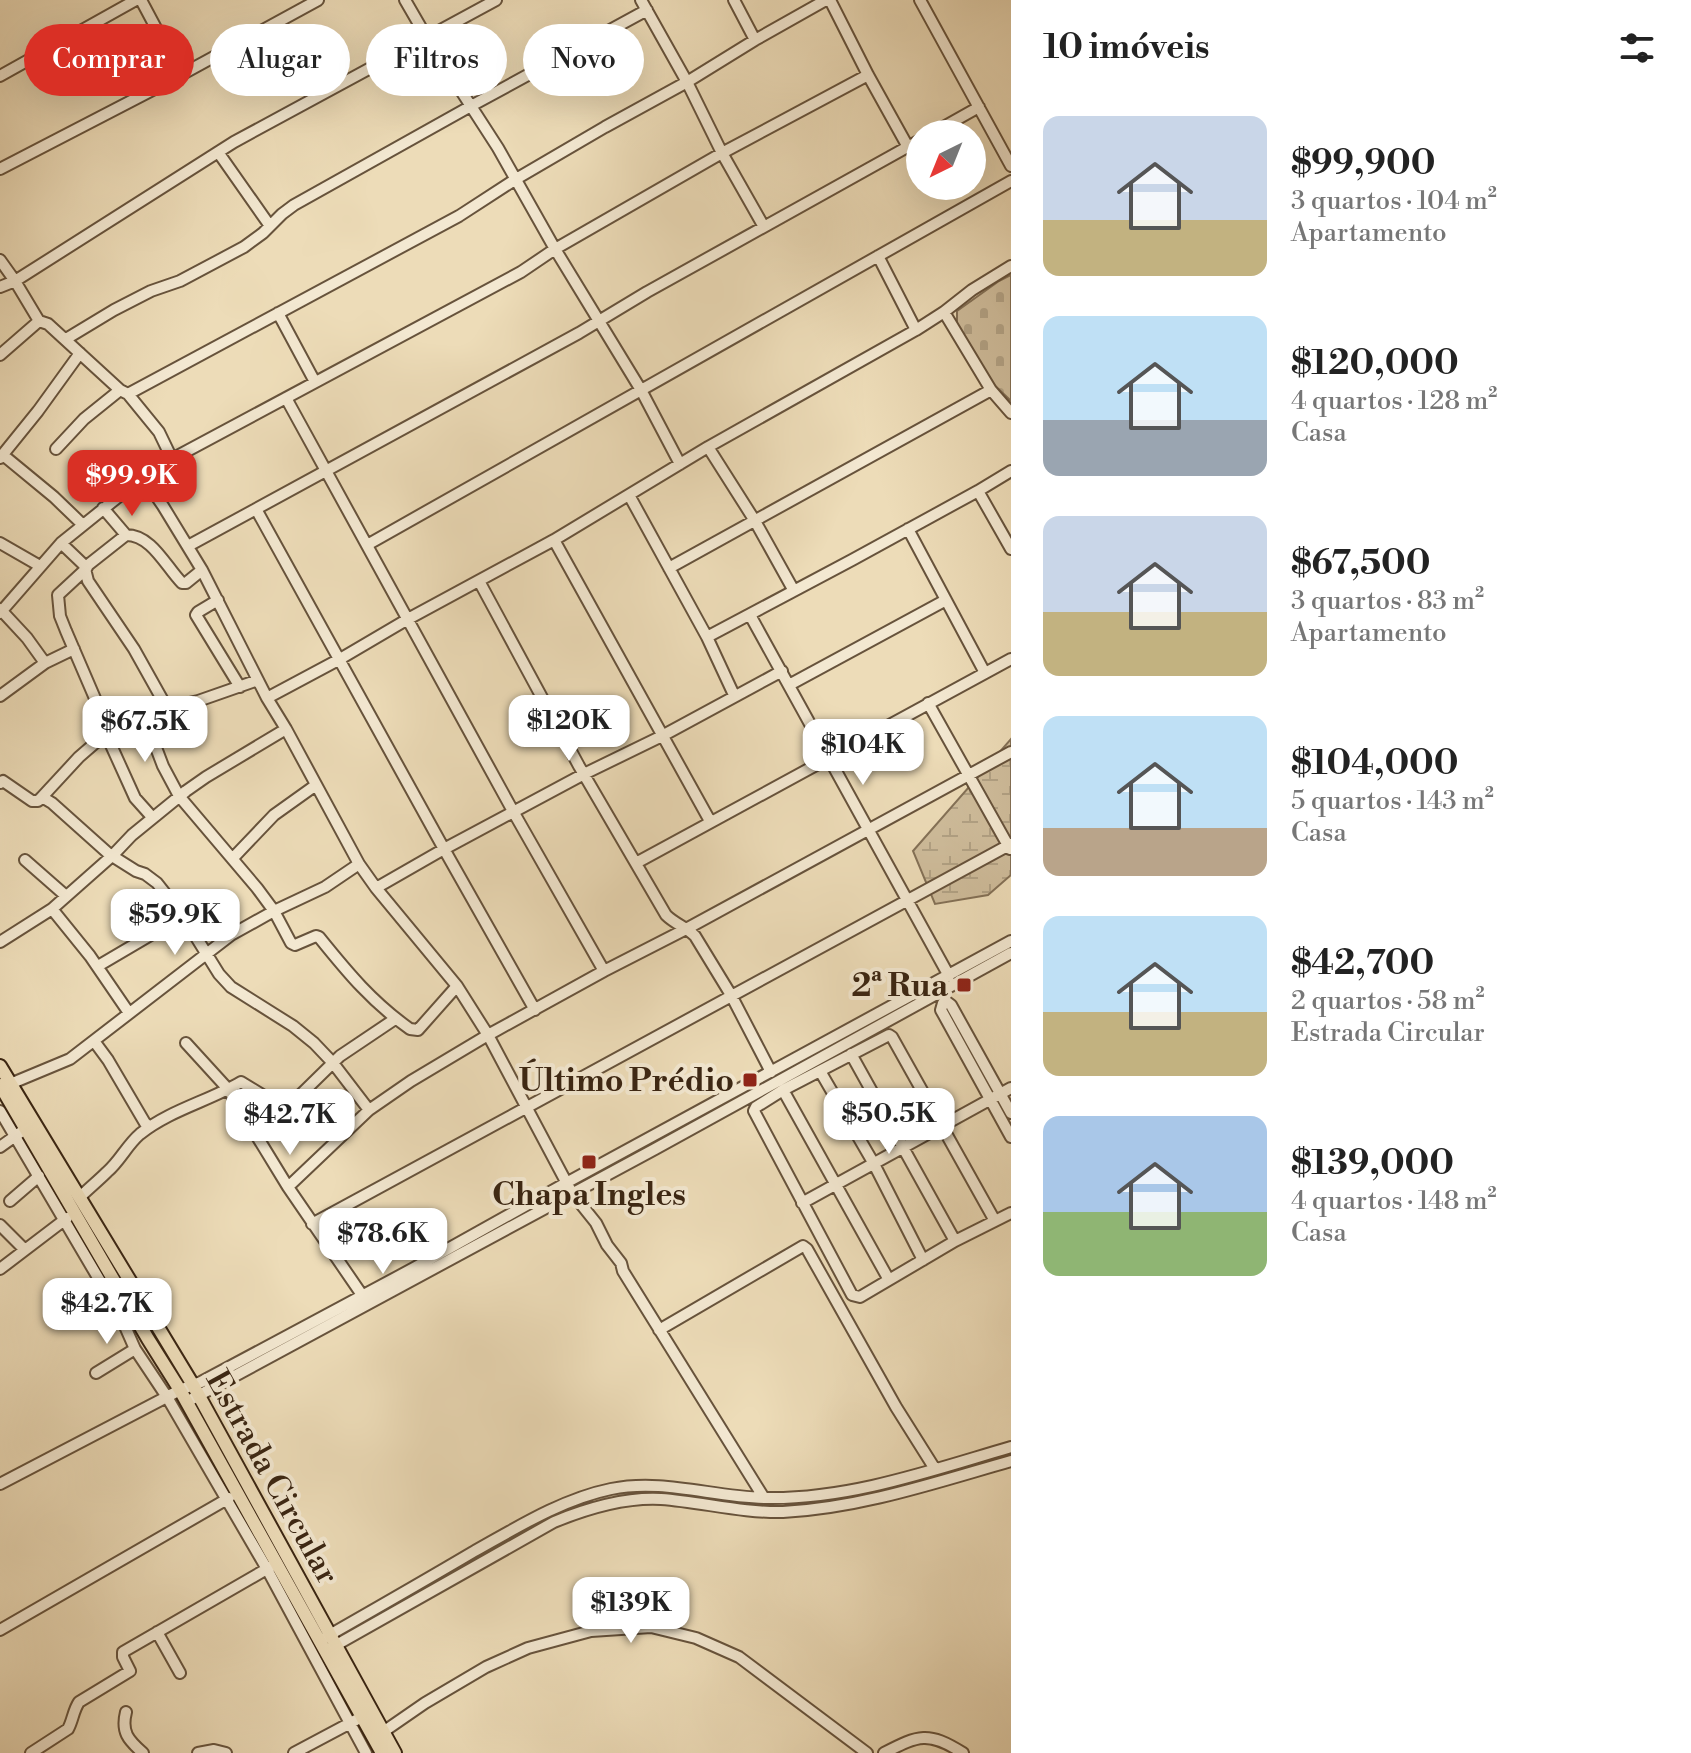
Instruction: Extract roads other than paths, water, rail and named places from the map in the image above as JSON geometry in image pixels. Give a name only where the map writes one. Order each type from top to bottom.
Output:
[{"type":"main road","name":"Estrada Circular","points":[[0,1066],[5,1084],[79,1198],[196,1391],[329,1643],[395,1753]]},
{"type":"main road","points":[[5,1084],[20,1132],[75,1212],[183,1396],[232,1497],[272,1566],[329,1643],[356,1721],[382,1753]]},
{"type":"street","points":[[0,76],[138,0],[152,24]]},
{"type":"street","points":[[194,68],[318,0]]},
{"type":"street","points":[[405,0],[419,24]]},
{"type":"street","points":[[452,24],[496,0]]},
{"type":"street","points":[[734,0],[755,40]]},
{"type":"street","points":[[56,449],[84,419],[124,392],[459,216],[516,179],[828,0],[906,143]]},
{"type":"street","points":[[920,0],[1011,166]]},
{"type":"street","points":[[66,339],[151,291],[180,281],[229,256],[294,205],[644,5],[764,227]]},
{"type":"street","points":[[0,287],[15,281],[218,152],[366,71]]},
{"type":"street","points":[[45,663],[27,638],[1,611],[61,543],[143,477],[521,272],[555,249],[722,153],[868,75]]},
{"type":"street","points":[[0,169],[141,96]]},
{"type":"street","points":[[465,96],[641,390],[680,464]]},
{"type":"street","points":[[956,120],[979,107]]},
{"type":"street","points":[[188,546],[579,333],[906,148]]},
{"type":"street","points":[[218,152],[270,226]]},
{"type":"street","points":[[367,545],[1011,181]]},
{"type":"street","points":[[878,256],[916,330]]},
{"type":"street","points":[[0,260],[39,321],[48,324],[66,339],[124,392],[159,432],[172,459]]},
{"type":"street","points":[[267,698],[554,540],[708,447],[916,330],[1011,266]]},
{"type":"street","points":[[944,312],[991,390],[1011,413]]},
{"type":"street","points":[[278,313],[315,382]]},
{"type":"street","points":[[0,355],[39,321]]},
{"type":"street","points":[[80,353],[1,457],[54,497],[82,524]]},
{"type":"street","points":[[669,568],[991,390]]},
{"type":"street","points":[[286,398],[604,971]]},
{"type":"street","points":[[708,447],[755,521],[794,591]]},
{"type":"street","points":[[707,637],[1011,471]]},
{"type":"street","points":[[143,477],[202,570],[267,698],[359,864],[457,986],[488,1035],[569,1188],[596,1223],[764,1498]]},
{"type":"street","points":[[978,491],[1011,549]]},
{"type":"street","points":[[629,495],[707,637],[734,695]]},
{"type":"street","points":[[103,508],[121,532],[140,537],[182,583],[202,570]]},
{"type":"street","points":[[256,509],[535,1010]]},
{"type":"street","points":[[908,529],[985,673]]},
{"type":"street","points":[[126,535],[98,555],[58,595],[60,616],[135,798],[152,817]]},
{"type":"street","points":[[554,540],[710,821]]},
{"type":"street","points":[[0,543],[40,566]]},
{"type":"street","points":[[61,543],[84,565],[88,581],[134,649],[167,708]]},
{"type":"street","points":[[479,581],[584,774],[666,915],[695,936],[731,995],[771,1072]]},
{"type":"street","points":[[218,600],[196,615],[240,687]]},
{"type":"street","points":[[789,685],[946,600]]},
{"type":"street","points":[[750,615],[949,976]]},
{"type":"street","points":[[0,696],[45,663],[74,649]]},
{"type":"street","points":[[636,863],[1011,659]]},
{"type":"street","points":[[376,888],[584,774],[782,671]]},
{"type":"street","points":[[0,783],[3,781],[32,801],[38,801],[79,757],[108,732],[167,708],[198,701],[258,680]]},
{"type":"street","points":[[312,1224],[1010,847],[928,703]]},
{"type":"street","points":[[144,716],[163,766],[179,796],[274,911],[291,943],[295,945],[319,937],[361,989],[410,1029],[418,1030],[457,986]]},
{"type":"street","points":[[0,942],[52,909],[179,796],[286,729]]},
{"type":"street","points":[[288,1187],[369,1110],[411,1081],[604,971],[1011,752]]},
{"type":"street","points":[[233,858],[274,815],[316,785]]},
{"type":"street","points":[[42,797],[126,865],[157,883],[231,987],[314,1043],[369,1110]]},
{"type":"street","points":[[25,860],[66,896]]},
{"type":"street","points":[[5,1084],[70,1059],[231,935],[325,887],[359,864]]},
{"type":"street","points":[[52,909],[98,966],[129,1013]]},
{"type":"street","points":[[98,966],[183,916]]},
{"type":"street","points":[[196,1391],[362,1295],[569,1188],[771,1072],[1011,941]]},
{"type":"street","points":[[0,1484],[167,1397],[196,1391],[1011,953]]},
{"type":"street","points":[[1011,1113],[1001,1094],[951,1005],[943,1003],[941,1010],[1001,1094],[1011,1137]]},
{"type":"street","points":[[79,1198],[150,1127],[192,1104],[244,1082],[286,1108],[333,1063],[395,1019]]},
{"type":"street","points":[[995,1221],[892,1037],[886,1035],[783,1090],[754,1111],[852,1295],[860,1297],[955,1241],[995,1221],[1011,1213]]},
{"type":"street","points":[[94,1041],[150,1127]]},
{"type":"street","points":[[186,1043],[228,1089],[312,1224],[362,1295]]},
{"type":"street","points":[[851,1054],[955,1241]]},
{"type":"street","points":[[820,1071],[874,1164],[923,1260]]},
{"type":"street","points":[[783,1090],[889,1280]]},
{"type":"street","points":[[802,1203],[1001,1094]]},
{"type":"street","points":[[0,1111],[20,1132],[39,1176],[120,1315],[135,1349],[232,1497],[0,1630]]},
{"type":"street","points":[[0,1147],[20,1132]]},
{"type":"street","points":[[10,1201],[39,1176]]},
{"type":"street","points":[[0,1269],[75,1212]]},
{"type":"street","points":[[0,1225],[25,1250]]},
{"type":"street","points":[[659,1330],[803,1246],[935,1469]]},
{"type":"street","points":[[96,1373],[135,1349]]},
{"type":"street","points":[[329,1643],[522,1525],[572,1501],[597,1493],[654,1485],[764,1498],[834,1494],[1011,1447]]},
{"type":"street","points":[[329,1643],[554,1522],[593,1508],[631,1500],[658,1499],[758,1511],[827,1508],[858,1503],[1011,1461]]},
{"type":"street","points":[[31,1753],[68,1729],[79,1702],[130,1671],[123,1652],[272,1566],[356,1721],[366,1753]]},
{"type":"street","points":[[383,1732],[486,1667],[528,1648],[591,1631],[651,1627],[696,1638],[739,1657],[867,1753]]},
{"type":"street","points":[[157,1632],[180,1673]]},
{"type":"street","points":[[126,1712],[123,1725],[127,1736],[143,1753]]},
{"type":"street","points":[[294,1753],[356,1721]]},
{"type":"street","points":[[884,1753],[910,1740],[925,1737],[947,1743],[963,1753]]},
{"type":"street","points":[[198,1753],[214,1750],[226,1753]]},
{"type":"place","name":"2ª Rua","points":[[964,985]]},
{"type":"place","name":"Último Prédio","points":[[750,1080]]},
{"type":"place","name":"Chapa Ingles","points":[[589,1162]]}]
